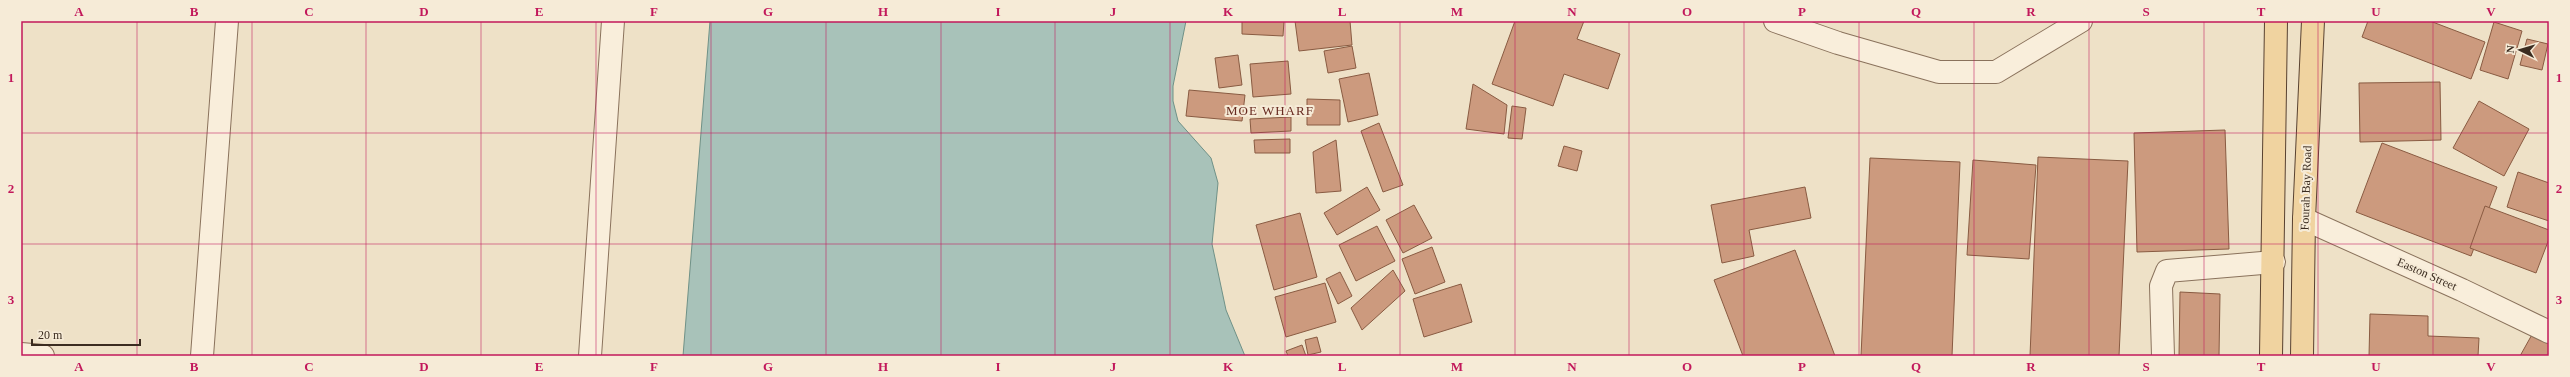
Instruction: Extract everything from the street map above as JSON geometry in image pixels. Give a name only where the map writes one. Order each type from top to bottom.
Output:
[{"type":"main road","points":[[2271,356],[2274,262],[2276,21]]},
{"type":"main road","name":"Fourah Bay Road","points":[[2302,356],[2304,219],[2313,21]]},
{"type":"street","points":[[202,356],[227,21]]},
{"type":"street","points":[[590,356],[613,21]]},
{"type":"street","points":[[1775,21],[1838,43],[1939,72],[1996,72],[2081,21]]},
{"type":"street","name":"Easton Street","points":[[2304,219],[2462,290],[2549,332]]},
{"type":"street","points":[[2163,356],[2161,286],[2167,271],[2274,262]]},
{"type":"street","points":[[21,354],[43,356]]},
{"type":"water","points":[[710,21],[1186,21],[1173,86],[1173,101],[1178,121],[1211,158],[1218,183],[1212,244],[1226,310],[1245,356],[683,356]]},
{"type":"building","points":[[1242,21],[1284,21],[1283,36],[1242,34]]},
{"type":"building","points":[[1295,21],[1350,21],[1352,45],[1299,51]]},
{"type":"building","points":[[1515,21],[1584,21],[1577,39],[1620,54],[1608,89],[1564,74],[1553,106],[1492,84]]},
{"type":"building","points":[[2368,21],[2430,21],[2485,42],[2471,79],[2362,37]]},
{"type":"building","points":[[2494,22],[2522,31],[2508,79],[2480,70]]},
{"type":"building","points":[[2527,39],[2548,44],[2542,70],[2520,65]]},
{"type":"building","points":[[1352,46],[1356,68],[1328,73],[1324,51]]},
{"type":"building","points":[[1238,55],[1242,85],[1219,88],[1215,58]]},
{"type":"building","points":[[1288,61],[1291,94],[1253,97],[1250,64]]},
{"type":"building","points":[[1369,73],[1378,115],[1348,122],[1339,79]]},
{"type":"building","points":[[2440,82],[2441,140],[2360,142],[2359,83]]},
{"type":"building","points":[[1473,84],[1507,105],[1504,134],[1466,129]]},
{"type":"building","points":[[1189,90],[1245,95],[1242,121],[1186,116]]},
{"type":"building","points":[[1307,99],[1340,100],[1340,125],[1307,125]]},
{"type":"building","points":[[2479,101],[2529,129],[2504,176],[2453,148]]},
{"type":"building","points":[[1512,106],[1526,108],[1522,139],[1508,138]]},
{"type":"building","points":[[1291,117],[1291,131],[1251,133],[1250,119]]},
{"type":"building","points":[[1379,123],[1403,185],[1383,192],[1361,131]]},
{"type":"building","points":[[2225,130],[2229,249],[2137,252],[2134,133]]},
{"type":"building","points":[[1290,139],[1290,153],[1255,153],[1254,140]]},
{"type":"building","points":[[1336,140],[1341,191],[1316,193],[1313,152]]},
{"type":"building","points":[[2382,143],[2497,187],[2471,256],[2356,212]]},
{"type":"building","points":[[1564,146],[1582,151],[1577,171],[1558,166]]},
{"type":"building","points":[[2038,157],[2128,161],[2119,356],[2030,356]]},
{"type":"building","points":[[1870,158],[1960,162],[1952,356],[1861,356]]},
{"type":"building","points":[[1973,160],[2036,165],[2029,259],[1967,255]]},
{"type":"building","points":[[2518,172],[2549,183],[2549,221],[2507,207]]},
{"type":"building","points":[[1367,187],[1380,210],[1337,235],[1324,213]]},
{"type":"building","points":[[1805,187],[1811,218],[1749,230],[1754,256],[1722,263],[1711,205]]},
{"type":"building","points":[[1414,205],[1432,238],[1403,253],[1386,220]]},
{"type":"building","points":[[2485,206],[2549,230],[2549,239],[2536,273],[2470,248]]},
{"type":"building","points":[[1300,213],[1317,277],[1274,290],[1256,225]]},
{"type":"building","points":[[1377,226],[1395,261],[1356,281],[1339,245]]},
{"type":"building","points":[[1432,247],[1445,282],[1415,294],[1402,259]]},
{"type":"building","points":[[1795,250],[1835,356],[1743,356],[1714,280]]},
{"type":"building","points":[[1393,270],[1405,291],[1362,330],[1351,308]]},
{"type":"building","points":[[1340,272],[1352,296],[1338,304],[1326,279]]},
{"type":"building","points":[[1325,283],[1336,322],[1286,337],[1275,297]]},
{"type":"building","points":[[1461,284],[1472,322],[1424,337],[1413,299]]},
{"type":"building","points":[[2180,292],[2220,294],[2219,356],[2179,356]]},
{"type":"building","points":[[2370,314],[2428,316],[2428,336],[2479,338],[2478,356],[2369,356]]},
{"type":"building","points":[[2534,331],[2549,340],[2549,356],[2520,356]]},
{"type":"building","points":[[1317,337],[1321,352],[1308,355],[1305,340]]},
{"type":"building","points":[[1302,345],[1306,356],[1288,356],[1286,351]]},
{"type":"district","name":"MOE WHARF","points":[[1270,110]]}]
